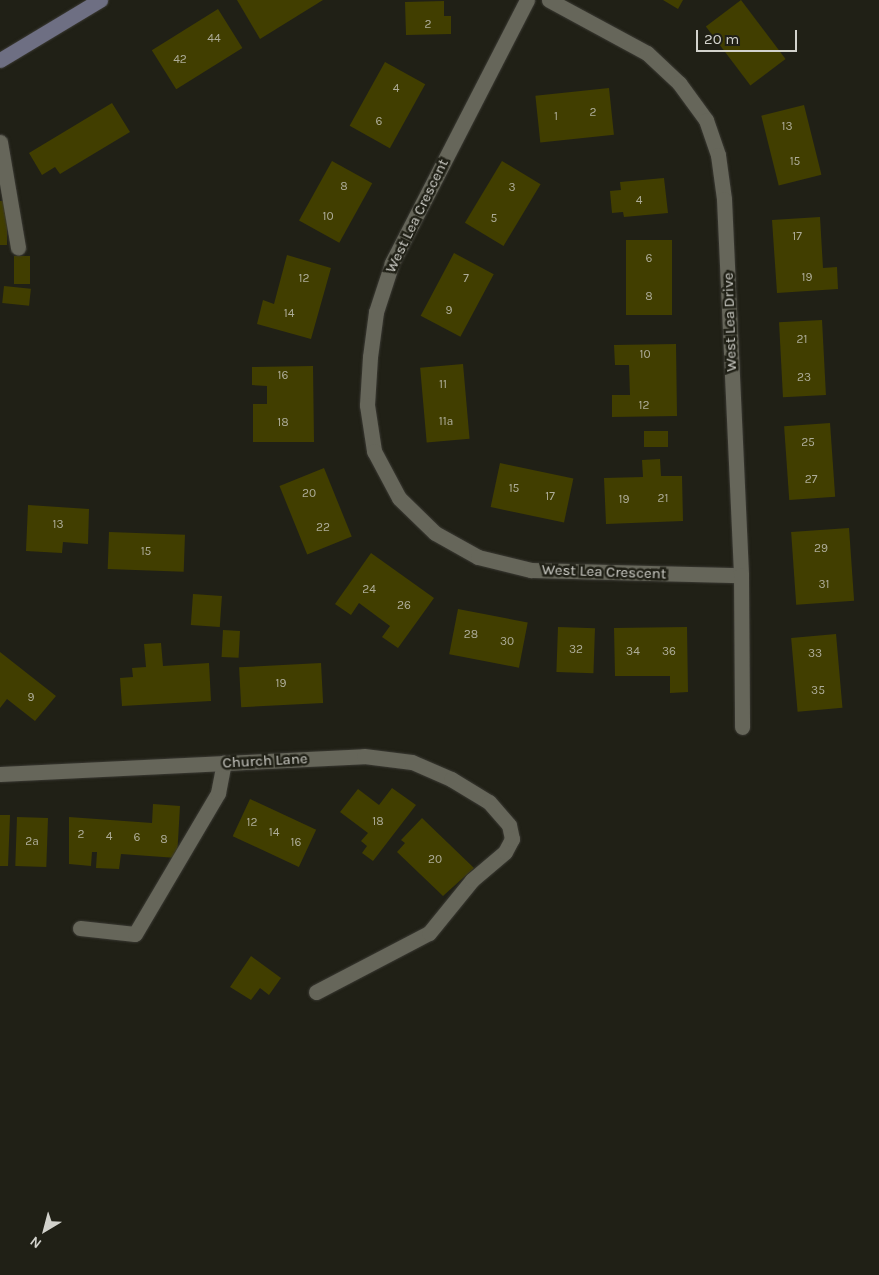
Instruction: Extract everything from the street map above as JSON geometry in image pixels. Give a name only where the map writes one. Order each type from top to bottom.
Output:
[{"type":"street","points":[[0,60],[100,0]]},
{"type":"street","name":"West Lea Crescent","points":[[527,0],[392,262],[376,312],[370,357],[367,406],[374,451],[399,498],[435,532],[478,557],[532,570],[741,575]]},
{"type":"street","name":"West Lea Drive","points":[[549,0],[646,53],[679,83],[706,120],[718,154],[724,199],[741,575],[742,727]]},
{"type":"street","points":[[0,142],[18,247]]},
{"type":"street","name":"Church Lane","points":[[0,774],[364,756],[412,762],[451,778],[489,802],[509,825],[512,839],[505,852],[472,880],[429,933],[316,992]]},
{"type":"street","points":[[80,928],[135,934],[218,793],[224,763]]},
{"type":"building","points":[[237,0],[323,0],[260,39]]},
{"type":"building","points":[[663,0],[683,0],[678,9]]},
{"type":"building","points":[[741,0],[786,59],[750,86],[706,26]]},
{"type":"building","points":[[444,1],[444,16],[451,16],[451,34],[406,35],[405,2]]},
{"type":"building","points":[[218,9],[242,48],[176,89],[152,50]]},
{"type":"building","points":[[385,62],[425,84],[390,148],[350,126]]},
{"type":"building","points":[[609,88],[614,135],[540,142],[535,96]]},
{"type":"building","points":[[112,103],[130,132],[60,174],[55,167],[42,175],[29,153]]},
{"type":"building","points":[[804,105],[821,175],[779,186],[761,116]]},
{"type":"building","points":[[332,161],[372,183],[339,243],[299,220]]},
{"type":"building","points":[[502,161],[541,184],[503,246],[465,223]]},
{"type":"building","points":[[664,178],[668,213],[624,217],[623,212],[612,213],[610,191],[621,190],[620,182]]},
{"type":"building","points":[[0,201],[7,201],[7,245],[0,245]]},
{"type":"building","points":[[820,217],[823,268],[837,267],[838,289],[777,293],[772,220]]},
{"type":"building","points":[[626,240],[672,240],[672,315],[626,315]]},
{"type":"building","points":[[454,253],[494,274],[460,337],[421,316]]},
{"type":"building","points":[[287,255],[331,268],[311,339],[257,324],[263,300],[274,304]]},
{"type":"building","points":[[14,256],[30,256],[30,284],[14,284]]},
{"type":"building","points":[[4,286],[31,289],[29,306],[2,303]]},
{"type":"building","points":[[822,320],[826,395],[783,397],[779,322]]},
{"type":"building","points":[[676,344],[677,416],[612,417],[612,395],[630,395],[629,365],[615,365],[614,345]]},
{"type":"building","points":[[463,364],[470,439],[427,442],[420,368]]},
{"type":"building","points":[[313,366],[314,442],[253,442],[253,404],[267,404],[267,386],[252,385],[252,367]]},
{"type":"building","points":[[830,423],[835,497],[789,500],[784,426]]},
{"type":"building","points":[[644,431],[668,431],[668,447],[644,447]]},
{"type":"building","points":[[660,459],[661,476],[682,476],[683,521],[606,524],[604,478],[643,477],[642,460]]},
{"type":"building","points":[[500,463],[573,479],[564,523],[491,507]]},
{"type":"building","points":[[324,468],[352,537],[307,555],[279,486]]},
{"type":"building","points":[[28,505],[89,509],[88,544],[63,542],[62,553],[26,551]]},
{"type":"building","points":[[849,528],[854,601],[796,605],[791,532]]},
{"type":"building","points":[[109,532],[185,535],[184,572],[108,569]]},
{"type":"building","points":[[371,553],[434,598],[398,648],[382,637],[390,626],[359,603],[351,615],[335,604]]},
{"type":"building","points":[[193,594],[222,596],[220,627],[191,625]]},
{"type":"building","points":[[458,609],[528,623],[519,668],[449,654]]},
{"type":"building","points":[[558,627],[595,628],[593,673],[556,672]]},
{"type":"building","points":[[687,627],[688,692],[670,693],[670,676],[615,676],[614,628]]},
{"type":"building","points":[[223,630],[240,631],[239,658],[222,657]]},
{"type":"building","points":[[836,634],[842,708],[798,712],[791,638]]},
{"type":"building","points":[[161,643],[163,666],[209,663],[211,701],[122,706],[120,678],[133,677],[132,668],[146,667],[144,644]]},
{"type":"building","points":[[0,652],[56,696],[35,721],[7,699],[0,708]]},
{"type":"building","points":[[321,663],[323,703],[241,707],[239,667]]},
{"type":"building","points":[[392,788],[416,805],[373,861],[362,853],[367,846],[361,841],[368,833],[340,812],[358,789],[379,805]]},
{"type":"building","points":[[250,799],[316,830],[299,867],[233,836]]},
{"type":"building","points":[[153,804],[180,806],[177,858],[121,854],[119,869],[96,868],[97,852],[92,852],[91,866],[69,864],[69,817],[152,823]]},
{"type":"building","points":[[0,815],[10,815],[8,866],[0,866]]},
{"type":"building","points":[[17,817],[48,818],[46,867],[15,866]]},
{"type":"building","points":[[422,818],[474,868],[443,896],[397,852],[405,843],[401,840]]},
{"type":"building","points":[[251,956],[281,978],[269,995],[260,988],[251,1000],[230,987]]}]
